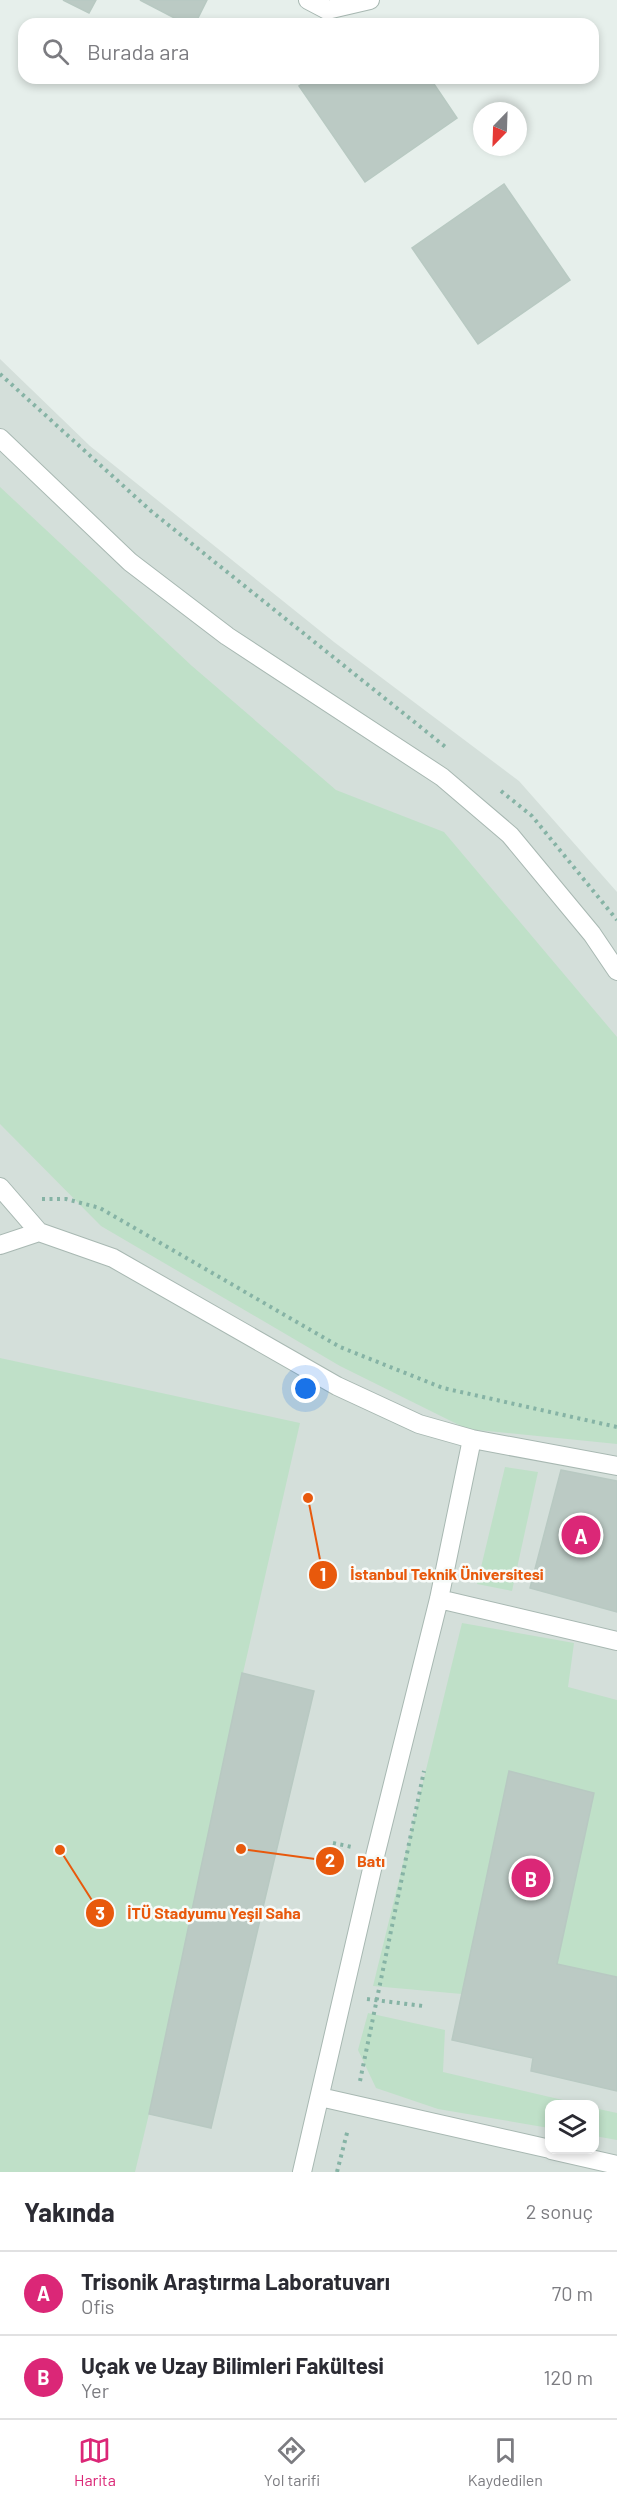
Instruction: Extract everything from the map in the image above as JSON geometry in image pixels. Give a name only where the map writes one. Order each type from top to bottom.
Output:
[{"type":"street","points":[[308,0],[327,10],[368,3],[370,0]]},
{"type":"street","points":[[0,438],[130,562],[227,636],[442,777],[510,834],[592,934],[617,971]]},
{"type":"street","points":[[6,1193],[39,1232],[113,1258],[337,1386],[418,1424],[472,1439],[617,1466]]},
{"type":"street","points":[[0,1245],[39,1232]]},
{"type":"street","points":[[302,2172],[439,1599],[472,1439]]},
{"type":"street","points":[[439,1599],[617,1641]]},
{"type":"street","points":[[320,2097],[545,2148]]},
{"type":"street","points":[[571,2154],[617,2165]]},
{"type":"path","points":[[0,374],[151,511],[450,750]]},
{"type":"path","points":[[495,787],[532,816],[617,920]]},
{"type":"path","points":[[6,1193],[66,1199],[100,1208],[340,1347],[443,1388],[617,1427]]},
{"type":"path","points":[[342,1998],[378,1999],[423,2006]]},
{"type":"shaded area","points":[[0,359],[90,446],[334,642],[519,781],[617,892],[617,2172],[0,2172]]},
{"type":"green space","points":[[0,487],[192,666],[336,790],[444,832],[617,1037],[617,1444],[467,1429],[340,1366],[101,1226],[0,1124]]},
{"type":"green space","points":[[0,1358],[300,1423],[243,1673],[314,1691],[211,2128],[149,2114],[135,2172],[0,2172]]},
{"type":"green space","points":[[505,1467],[538,1472],[512,1591],[477,1584]]},
{"type":"green space","points":[[462,1623],[574,1643],[568,1687],[617,1700],[617,1977],[557,1964],[594,1793],[509,1771],[462,1994],[373,1986]]},
{"type":"green space","points":[[368,2013],[445,2030],[443,2072],[563,2100],[545,2100],[545,2127],[438,2109],[376,2088],[358,2050]]},
{"type":"green space","points":[[599,2109],[617,2113],[617,2140],[599,2137]]},
{"type":"building","points":[[63,0],[96,0],[89,13]]},
{"type":"building","points":[[140,0],[207,0],[198,18],[174,18]]},
{"type":"building","points":[[302,84],[434,84],[457,118],[365,182],[299,86]]},
{"type":"building","points":[[504,184],[570,280],[478,344],[412,248]]},
{"type":"building","points":[[561,1470],[617,1481],[617,1612],[530,1588]]},
{"type":"building","points":[[242,1673],[314,1691],[211,2128],[149,2114]]},
{"type":"building","points":[[509,1771],[594,1793],[557,1964],[617,1977],[617,2091],[531,2071],[533,2058],[452,2040]]},
{"type":"place","name":"İstanbul Teknik Üniversitesi","points":[[308,1498]]},
{"type":"place","name":"Trisonik Araştırma Laboratuvarı","points":[[581,1535]]},
{"type":"place","name":"Batı","points":[[241,1849]]},
{"type":"place","name":"İTÜ Stadyumu Yeşil Saha","points":[[60,1850]]},
{"type":"place","name":"Uçak ve Uzay Bilimleri Fakültesi","points":[[531,1878]]}]
